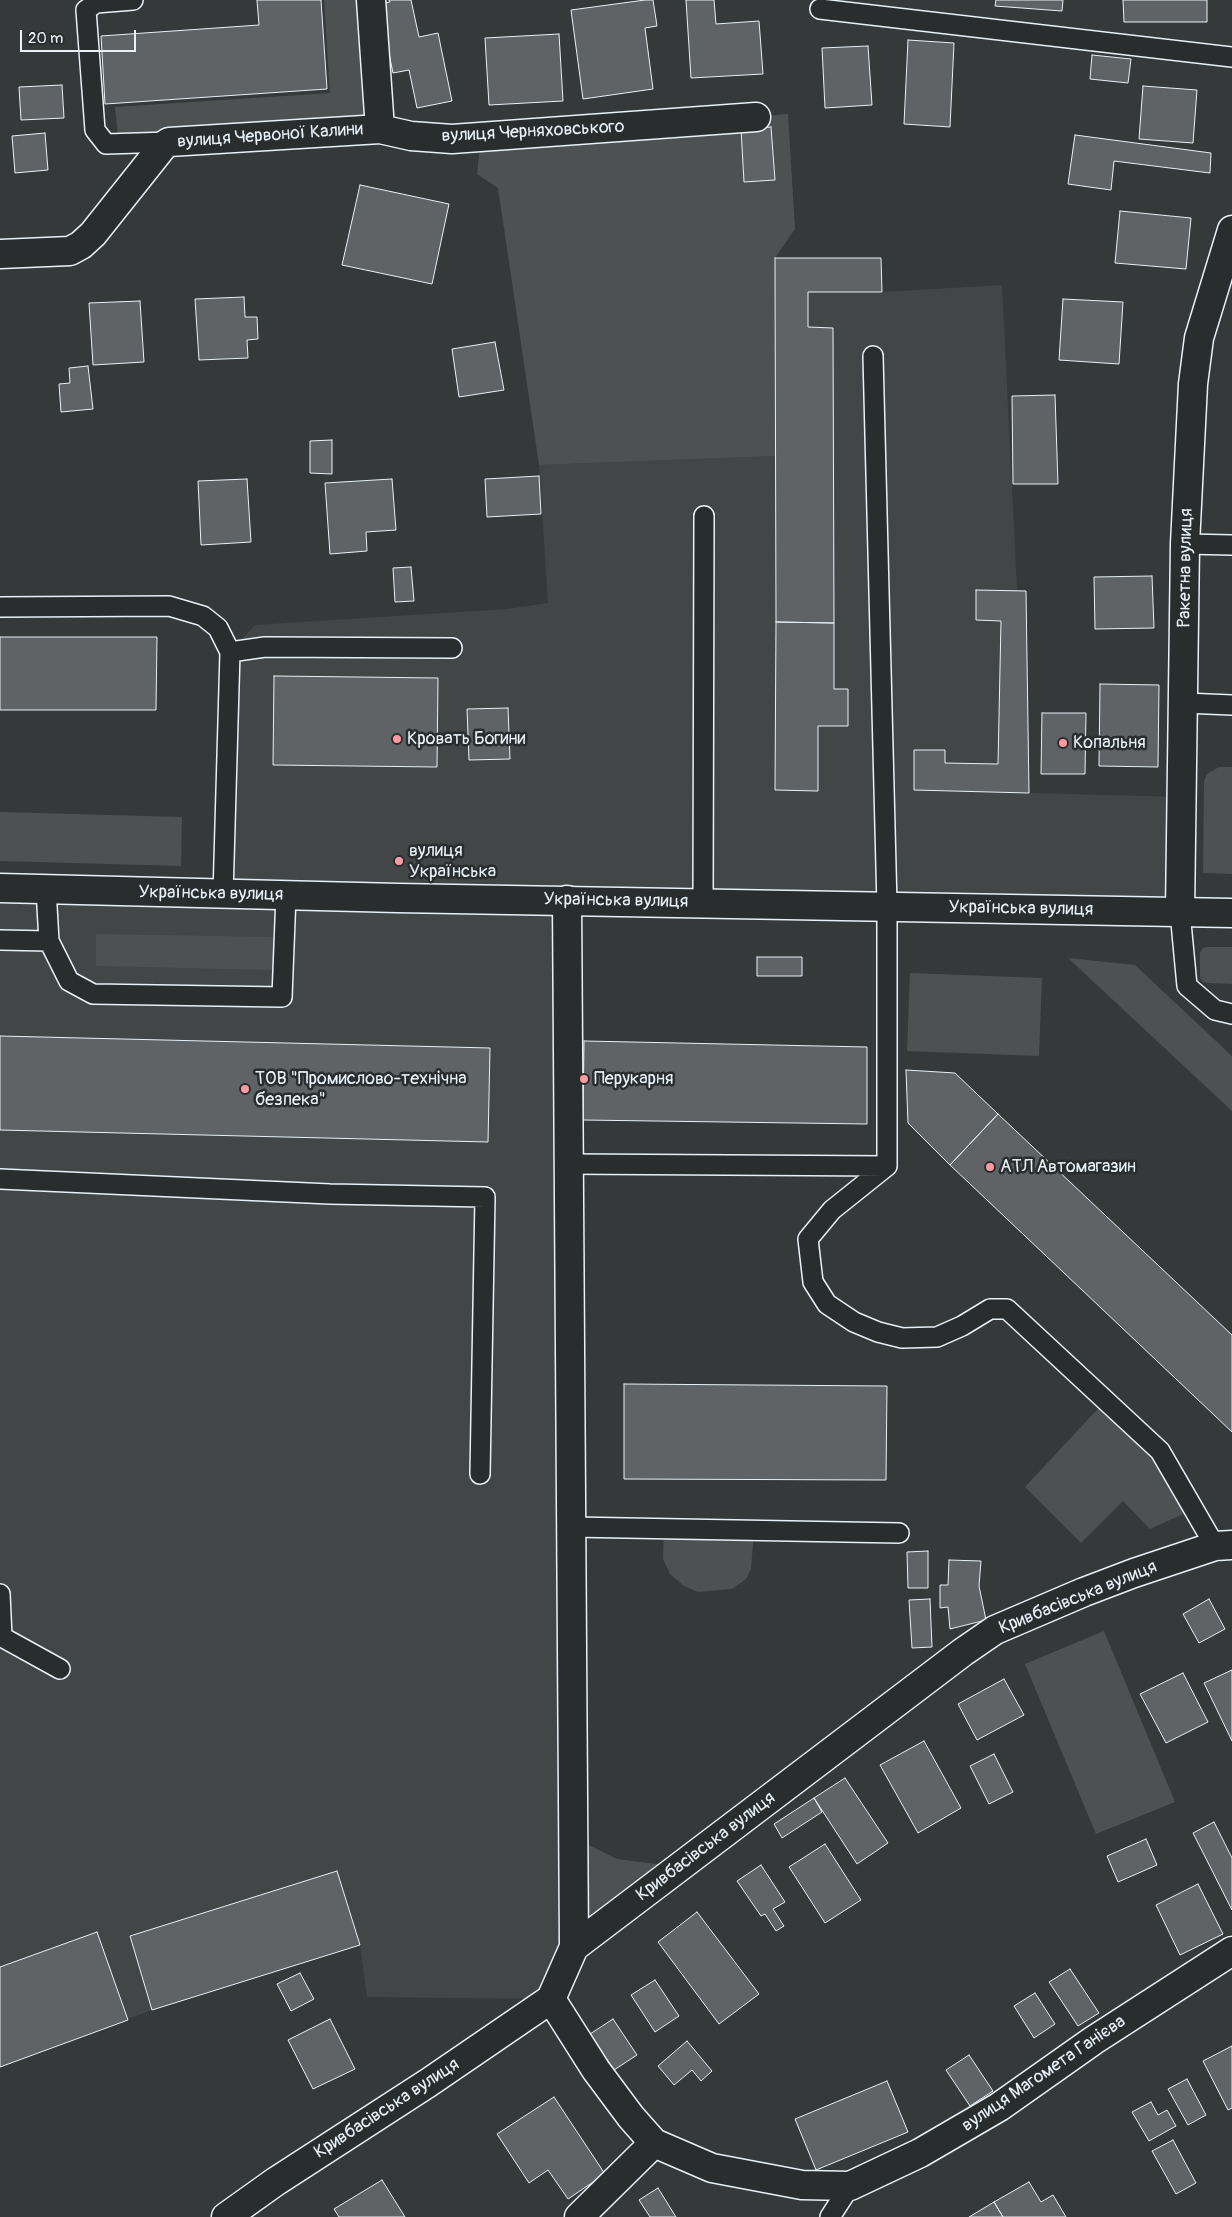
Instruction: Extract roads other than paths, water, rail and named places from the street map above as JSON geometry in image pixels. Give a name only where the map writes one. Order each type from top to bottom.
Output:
[{"type":"street","points":[[371,0],[380,129]]},
{"type":"street","name":"вулиця Черняховського","points":[[380,129],[411,136],[452,139],[756,117]]},
{"type":"street","name":"вулиця Червоної Калини","points":[[0,254],[70,250],[81,245],[93,234],[163,146],[169,142],[380,129]]},
{"type":"street","name":"Ракетна вулиця","points":[[1180,912],[1185,544],[1193,384],[1198,338],[1232,230]]},
{"type":"street","name":"Українська вулиця","points":[[0,888],[286,896],[1232,913]]},
{"type":"street","points":[[567,900],[574,1948]]},
{"type":"street","name":"Кривбасівська вулиця","points":[[226,2217],[275,2182],[428,2083],[550,1998],[574,1948],[963,1652],[995,1630],[1084,1592],[1224,1546]]},
{"type":"street","name":"вулиця Магомета Ганієва","points":[[654,2143],[712,2168],[802,2185],[850,2186],[920,2153],[999,2107],[1094,2040],[1232,1951]]},
{"type":"street","points":[[550,1998],[596,2070],[631,2117],[654,2143],[578,2217]]},
{"type":"lane","points":[[133,0],[96,3],[86,10],[95,130],[106,144],[169,142]]},
{"type":"lane","points":[[820,9],[1232,57]]},
{"type":"lane","points":[[873,356],[887,906],[887,1166]]},
{"type":"lane","points":[[703,903],[704,516]]},
{"type":"lane","points":[[1185,544],[1232,545]]},
{"type":"lane","points":[[0,607],[169,606],[203,616],[218,628],[230,652],[223,894]]},
{"type":"lane","points":[[230,652],[266,647],[452,648]]},
{"type":"lane","points":[[1184,703],[1232,705]]},
{"type":"lane","points":[[46,890],[50,942],[68,981],[94,994],[282,997],[286,896]]},
{"type":"lane","points":[[1180,912],[1187,986],[1202,1001],[1215,1010],[1232,1014]]},
{"type":"lane","points":[[0,940],[50,942]]},
{"type":"lane","points":[[568,1164],[887,1166]]},
{"type":"lane","points":[[887,1166],[832,1210],[808,1239],[813,1282],[827,1304],[854,1322],[878,1332],[902,1338],[937,1336],[962,1326],[990,1309],[1008,1309],[1160,1450],[1224,1546]]},
{"type":"lane","points":[[0,1179],[330,1194],[485,1197],[480,1474]]},
{"type":"lane","points":[[572,1527],[899,1533]]},
{"type":"lane","points":[[0,1594],[1,1638],[60,1669]]},
{"type":"lane","points":[[830,2217],[850,2186]]},
{"type":"place","name":"Кровать Богини","points":[[397,739]]},
{"type":"place","name":"Копальня","points":[[1063,743]]},
{"type":"place","name":"вулиця Українська","points":[[399,861]]},
{"type":"place","name":"Перукарня","points":[[584,1079]]},
{"type":"place","name":"ТОВ \"Промислово-технічна безпека\"","points":[[245,1089]]},
{"type":"place","name":"АТЛ Автомагазин","points":[[990,1167]]}]
